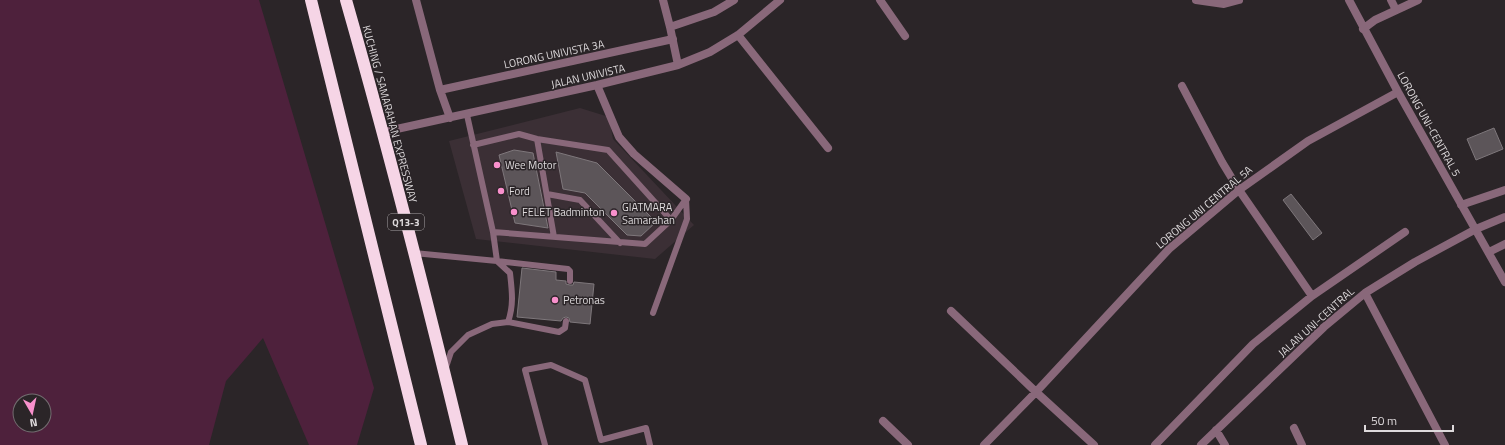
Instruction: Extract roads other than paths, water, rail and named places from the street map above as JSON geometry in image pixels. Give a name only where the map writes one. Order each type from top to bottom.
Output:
[{"type":"highway","points":[[311,0],[421,445]]},
{"type":"highway","name":"KUCHING / SAMARAHAN EXPRESSWAY","points":[[346,0],[383,132],[462,445]]},
{"type":"street","points":[[416,0],[440,90],[450,118]]},
{"type":"street","points":[[663,0],[678,65]]},
{"type":"street","points":[[670,27],[714,12],[734,0]]},
{"type":"street","name":"JALAN UNIVISTA","points":[[383,132],[467,115],[678,65],[710,52],[738,35],[780,0]]},
{"type":"street","points":[[880,0],[905,36]]},
{"type":"street","points":[[1196,0],[1224,4],[1239,0]]},
{"type":"street","name":"LORONG UNI-CENTRAL 5","points":[[1349,0],[1398,92],[1505,282]]},
{"type":"street","points":[[1391,0],[1396,10]]},
{"type":"street","points":[[1364,29],[1376,20],[1418,0]]},
{"type":"street","points":[[738,35],[828,148]]},
{"type":"street","name":"LORONG UNIVISTA 3A","points":[[440,90],[673,39]]},
{"type":"street","points":[[597,85],[619,137],[634,154],[686,199]]},
{"type":"street","points":[[1182,86],[1222,162],[1239,190],[1312,296]]},
{"type":"street","name":"LORONG UNI CENTRAL 5A","points":[[984,445],[1036,392],[1169,249],[1239,190],[1308,141],[1398,92]]},
{"type":"street","points":[[1461,205],[1505,190]]},
{"type":"street","name":"JALAN UNI-CENTRAL","points":[[1201,445],[1324,327],[1365,294],[1415,262],[1476,229],[1505,217]]},
{"type":"street","points":[[1155,445],[1253,344],[1312,296],[1406,232]]},
{"type":"street","points":[[1488,252],[1505,244]]},
{"type":"street","points":[[1365,294],[1445,445]]},
{"type":"street","points":[[951,312],[1094,445]]},
{"type":"street","points":[[883,421],[908,445]]},
{"type":"street","points":[[1294,428],[1302,445]]},
{"type":"street","points":[[1216,430],[1225,445]]},
{"type":"lane","points":[[467,115],[472,145],[493,232],[497,261],[510,273],[513,299],[512,312],[508,322]]},
{"type":"lane","points":[[472,145],[519,134],[608,150],[671,220]]},
{"type":"lane","points":[[536,138],[554,237]]},
{"type":"lane","points":[[547,194],[580,200],[620,243]]},
{"type":"lane","points":[[493,232],[645,244],[671,220],[686,199]]},
{"type":"lane","points":[[653,313],[687,219],[686,199]]},
{"type":"lane","points":[[414,253],[568,269],[570,271],[570,281]]},
{"type":"lane","points":[[444,371],[450,352],[468,335],[492,324],[508,322],[559,332],[564,328],[566,321]]},
{"type":"lane","points":[[545,445],[525,370],[551,365],[585,380],[601,440],[646,428],[650,445]]},
{"type":"place","name":"Wee Motor","points":[[497,165]]},
{"type":"place","name":"Ford","points":[[501,191]]},
{"type":"place","name":"FELET Badminton","points":[[514,212]]},
{"type":"place","name":"GIATMARA Samarahan","points":[[614,213]]},
{"type":"place","name":"Petronas","points":[[555,300]]}]
